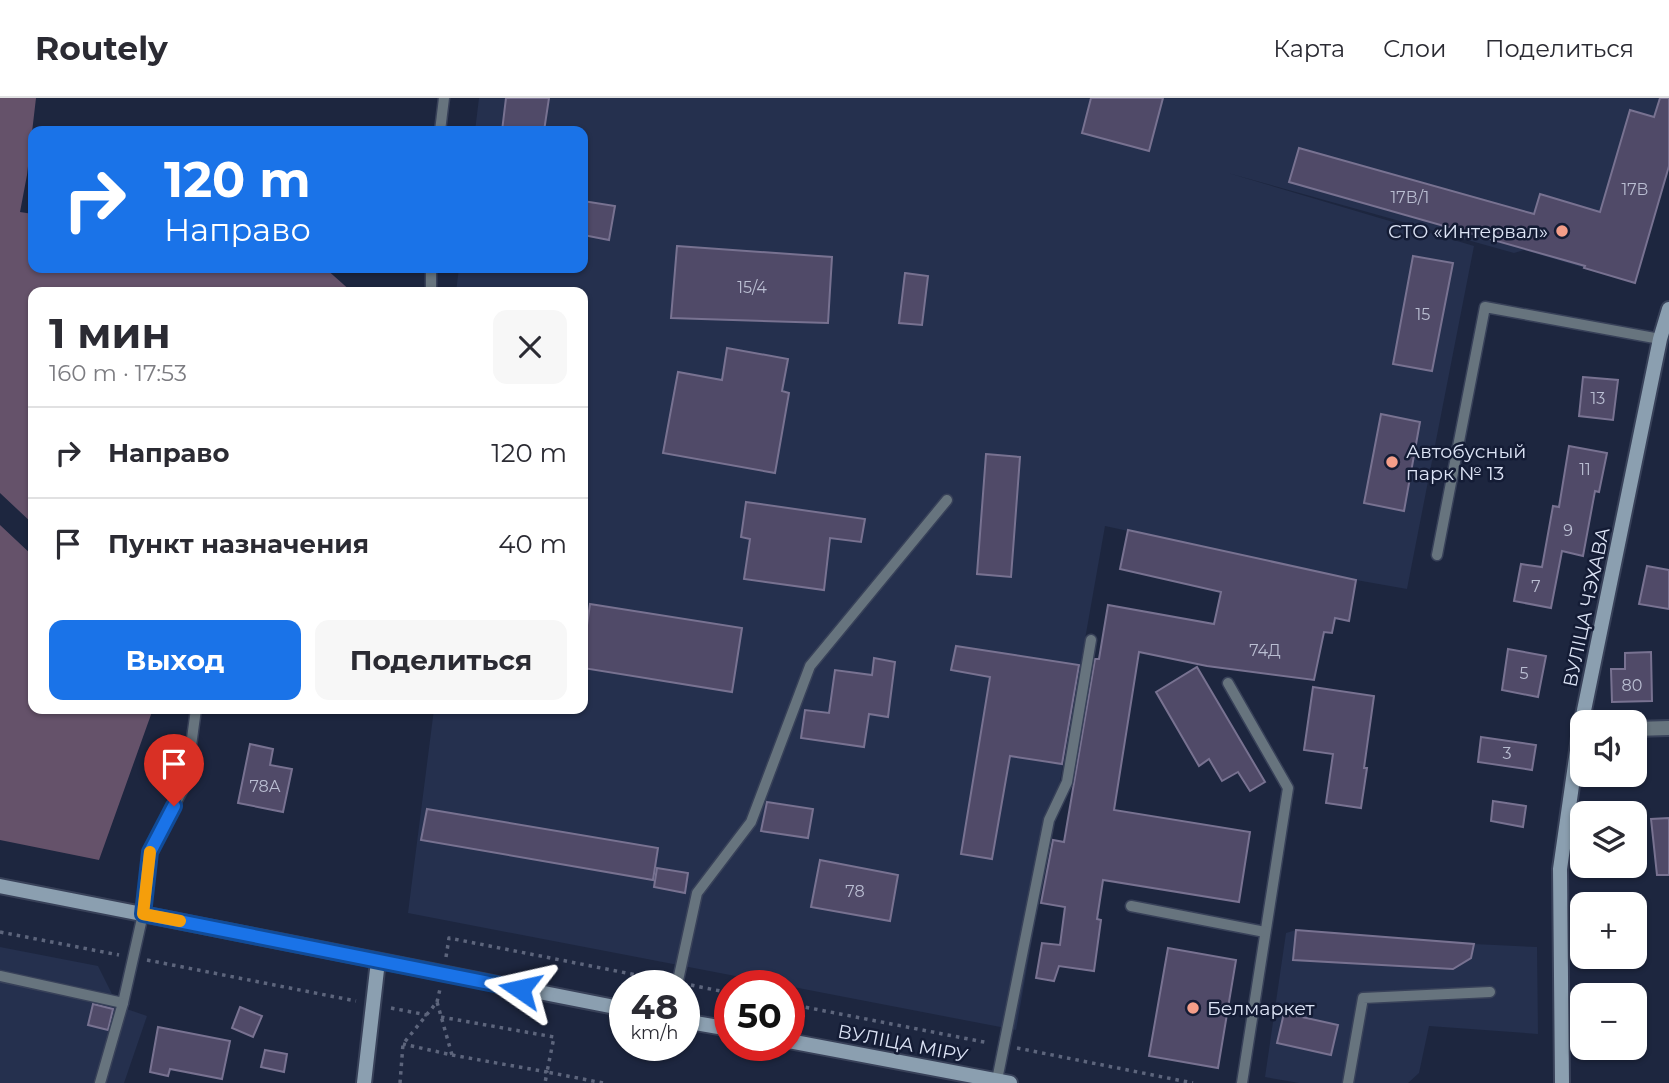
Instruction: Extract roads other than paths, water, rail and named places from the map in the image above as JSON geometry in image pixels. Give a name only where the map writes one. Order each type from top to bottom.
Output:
[{"type":"street","name":"ВУЛІЦА ЧЭХАВА","points":[[1585,710],[1665,340],[1669,309]]},
{"type":"street","points":[[1647,729],[1669,728]]},
{"type":"street","name":"ВУЛІЦА ЧЭХАВА","points":[[1562,1083],[1560,869],[1572,787]]},
{"type":"street","points":[[0,886],[609,1006]]},
{"type":"street","points":[[363,1083],[378,961]]},
{"type":"street","name":"ВУЛІЦА МІРУ","points":[[805,1044],[1004,1082]]},
{"type":"lane","points":[[441,126],[444,98]]},
{"type":"lane","points":[[1437,555],[1485,307],[1665,340]]},
{"type":"lane","points":[[681,970],[697,893],[751,822],[810,666],[947,500]]},
{"type":"lane","points":[[1004,1082],[1049,820],[1067,782],[1091,640]]},
{"type":"lane","points":[[1228,683],[1288,788],[1242,1083]]},
{"type":"lane","points":[[100,1083],[123,1003],[143,914],[150,852],[186,783],[195,714]]},
{"type":"lane","points":[[1131,906],[1265,932]]},
{"type":"lane","points":[[0,976],[123,1003]]},
{"type":"lane","points":[[1348,1083],[1363,998],[1490,992]]},
{"type":"place","name":"СТО «Интервал»","points":[[1562,231]]},
{"type":"place","name":"Автобусный парк № 13","points":[[1392,462]]},
{"type":"place","name":"Белмаркет","points":[[1193,1008]]}]
